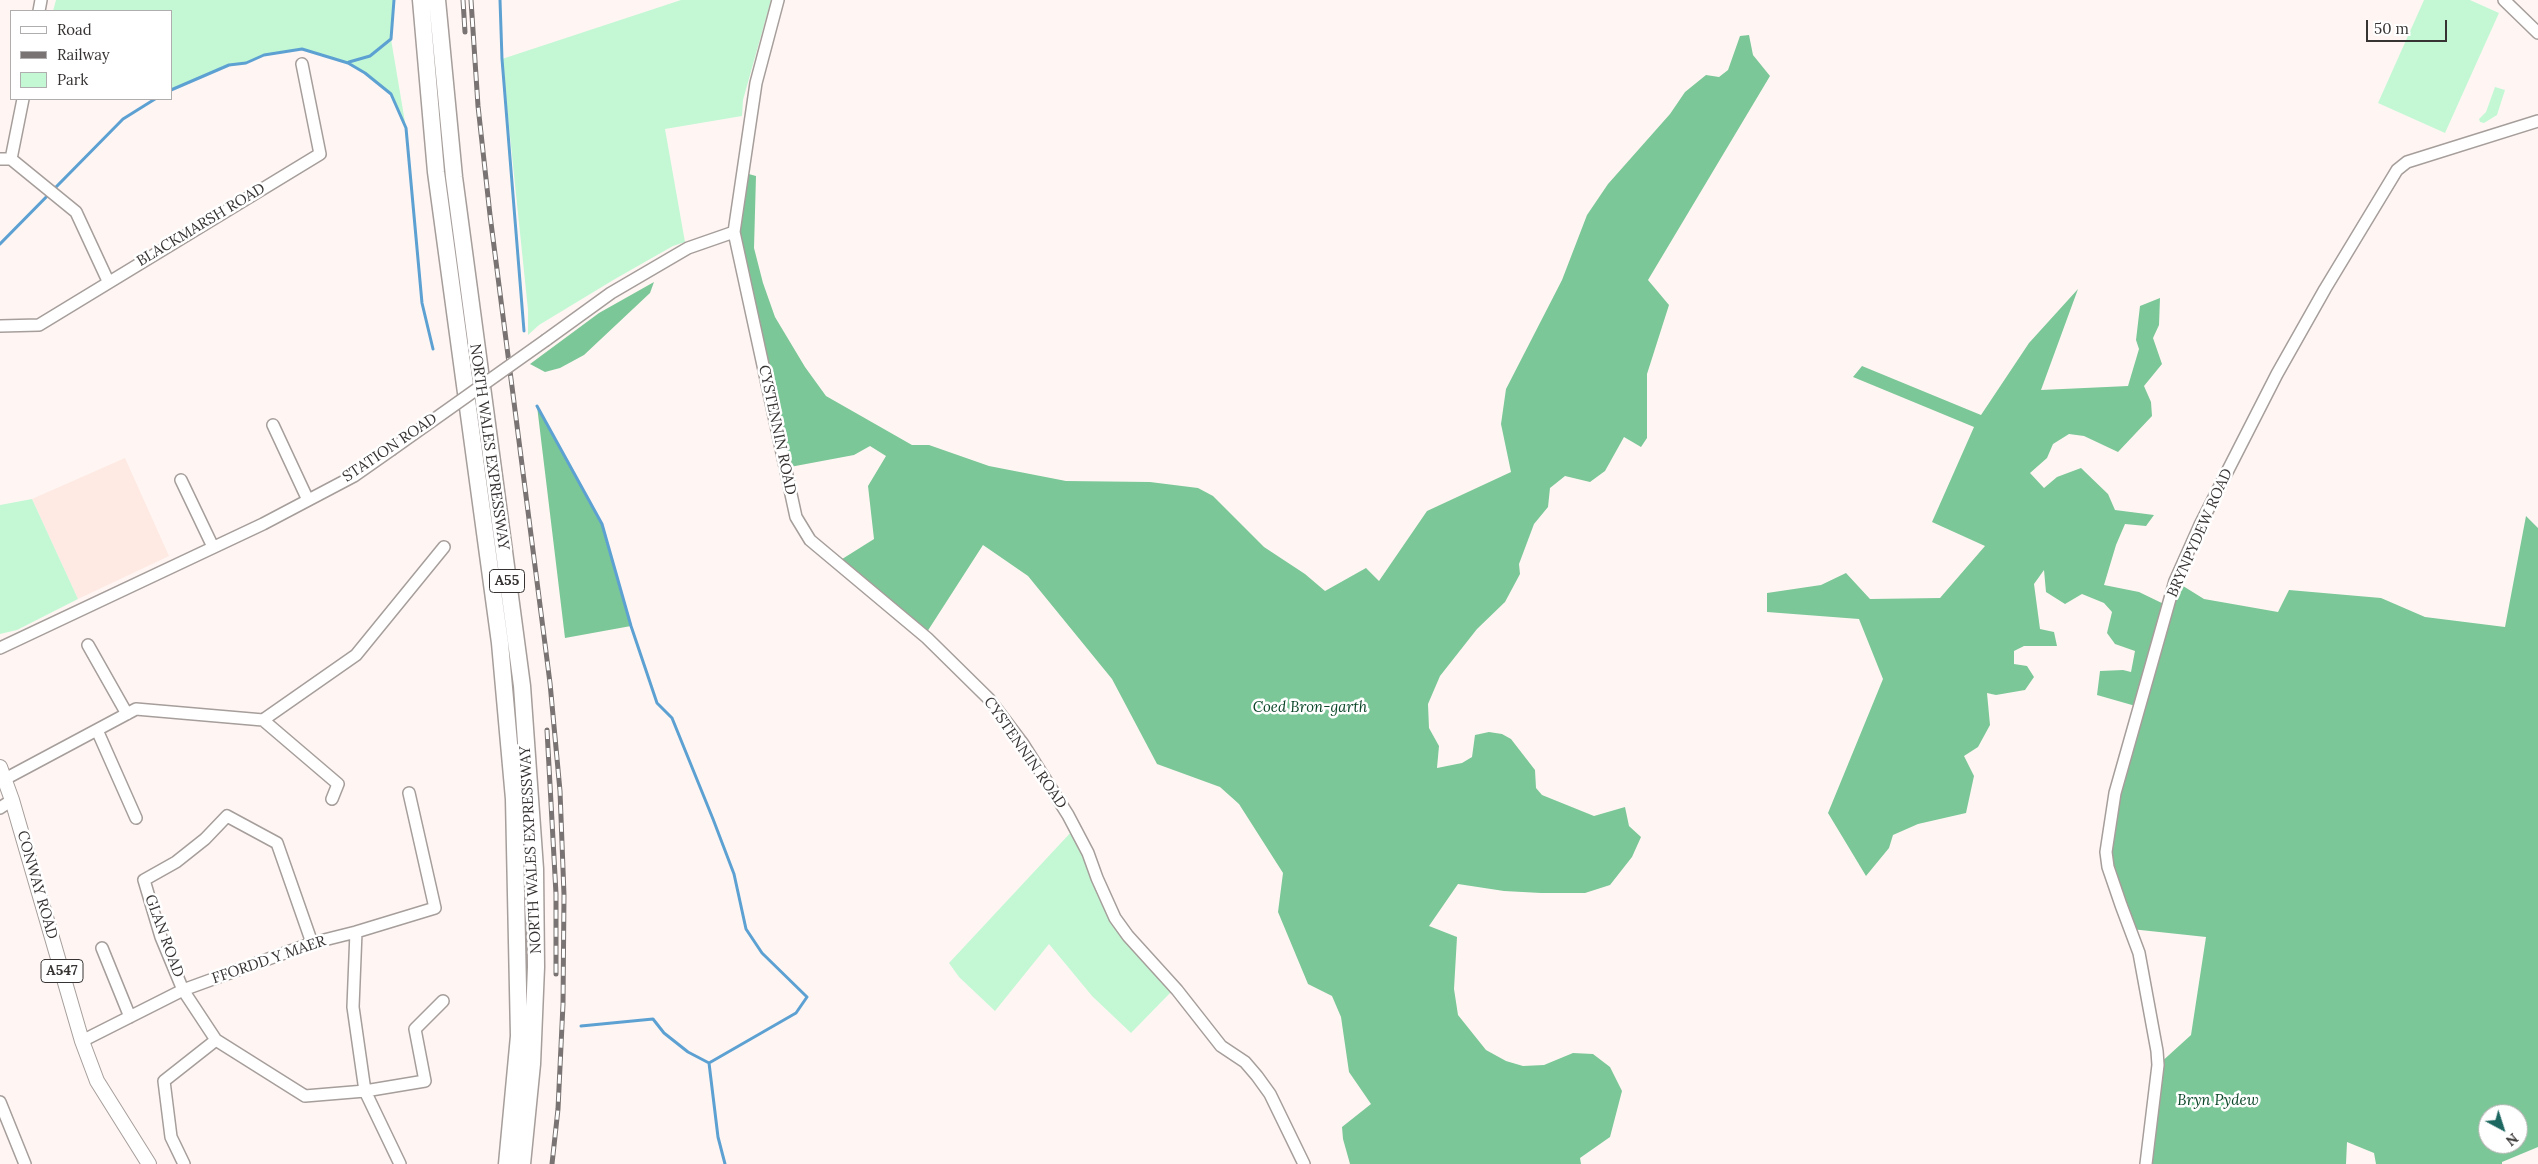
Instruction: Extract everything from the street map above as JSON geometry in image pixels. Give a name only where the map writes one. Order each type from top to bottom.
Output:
[{"type":"highway","name":"NORTH WALES EXPRESSWAY","points":[[421,0],[436,172],[500,643],[514,799],[519,1036],[506,1164]]},
{"type":"highway","name":"NORTH WALES EXPRESSWAY","points":[[437,0],[454,177],[522,695],[534,869],[536,967],[532,1064],[522,1164]]},
{"type":"main road","name":"CONWAY ROAD","points":[[3,773],[82,1041],[97,1081],[149,1164]]},
{"type":"street","points":[[734,232],[756,83],[778,0]]},
{"type":"street","points":[[2504,0],[2538,33]]},
{"type":"street","name":"BLACKMARSH ROAD","points":[[0,326],[39,325],[108,281],[320,154],[302,64]]},
{"type":"street","points":[[23,100],[6,159],[76,212],[108,281]]},
{"type":"street","name":"BRYNPYDEW ROAD","points":[[2146,1164],[2158,1065],[2157,1051],[2139,953],[2121,906],[2108,866],[2106,852],[2115,793],[2175,582],[2200,525],[2277,374],[2324,289],[2397,170],[2406,162],[2538,121]]},
{"type":"street","name":"STATION ROAD","points":[[0,648],[263,524],[308,498],[354,476],[611,293],[688,248],[734,232]]},
{"type":"street","name":"CYSTENNIN ROAD","points":[[734,232],[793,503],[802,529],[810,540],[837,564],[927,638],[989,699],[1023,744],[1068,815],[1088,853],[1115,918],[1221,1046],[1245,1062],[1258,1076],[1270,1094],[1304,1164]]},
{"type":"street","points":[[273,425],[308,498]]},
{"type":"street","points":[[181,480],[214,547]]},
{"type":"street","points":[[263,720],[356,654],[444,547]]},
{"type":"street","points":[[88,645],[127,714]]},
{"type":"street","points":[[3,773],[97,730],[136,709],[263,720],[338,784],[332,799]]},
{"type":"street","points":[[97,730],[136,818]]},
{"type":"street","name":"FFORDD Y MAER","points":[[82,1041],[183,990],[312,943],[435,908],[409,793]]},
{"type":"street","points":[[0,808],[12,800]]},
{"type":"street","name":"GLAN ROAD","points":[[183,990],[161,937],[144,880],[176,862],[205,839],[227,816],[277,843],[312,943]]},
{"type":"street","points":[[356,932],[353,1007],[364,1092],[400,1164]]},
{"type":"street","points":[[102,948],[130,1017]]},
{"type":"street","points":[[183,990],[216,1040],[305,1096],[364,1092],[425,1081],[415,1029],[443,1001]]},
{"type":"street","points":[[184,1164],[171,1137],[164,1081],[216,1040]]},
{"type":"street","points":[[0,1102],[25,1164]]},
{"type":"shaded area","points":[[125,458],[169,556],[78,599],[32,499]]},
{"type":"green space","points":[[56,0],[394,0],[391,39],[406,128],[391,94],[365,73],[348,63],[302,49],[264,55],[246,63],[229,65],[172,90],[172,10],[53,10]]},
{"type":"green space","points":[[681,0],[771,0],[743,100],[742,116],[665,129],[685,242],[673,246],[615,279],[539,325],[528,335],[528,310],[502,59]]},
{"type":"green space","points":[[2424,0],[2470,0],[2499,13],[2445,133],[2378,103]]},
{"type":"green space","name":"Coed Bron-garth","points":[[1749,35],[1753,55],[1770,76],[1648,280],[1669,305],[1647,374],[1647,438],[1641,447],[1624,437],[1605,471],[1590,482],[1565,476],[1550,488],[1548,507],[1534,524],[1519,564],[1520,574],[1505,602],[1477,629],[1440,676],[1428,704],[1429,728],[1439,746],[1437,768],[1462,763],[1472,757],[1475,735],[1489,732],[1502,734],[1511,739],[1535,770],[1536,788],[1542,795],[1594,816],[1625,807],[1629,826],[1641,837],[1632,857],[1610,885],[1585,893],[1541,893],[1504,891],[1458,884],[1429,926],[1457,937],[1454,989],[1458,1015],[1486,1050],[1506,1061],[1523,1066],[1544,1065],[1573,1053],[1593,1054],[1610,1067],[1622,1091],[1610,1137],[1580,1158],[1581,1164],[1350,1164],[1343,1139],[1342,1127],[1371,1104],[1349,1072],[1341,1017],[1332,996],[1308,984],[1278,912],[1283,873],[1239,804],[1220,787],[1157,764],[1112,679],[1028,576],[983,545],[927,632],[839,561],[874,539],[868,486],[886,456],[870,446],[854,455],[790,467],[739,225],[745,173],[756,176],[754,248],[763,283],[775,317],[805,367],[826,396],[912,445],[929,445],[989,466],[1066,481],[1150,482],[1198,488],[1213,496],[1264,547],[1305,574],[1325,591],[1366,568],[1379,581],[1427,511],[1511,472],[1501,424],[1506,389],[1562,280],[1587,215],[1608,184],[1670,114],[1685,92],[1706,75],[1719,77],[1728,70],[1740,36]]},
{"type":"green space","points":[[2495,87],[2505,90],[2497,115],[2484,123],[2480,122],[2479,119],[2486,112]]},
{"type":"green space","points":[[654,282],[650,293],[584,355],[560,368],[545,372],[530,364],[599,313]]},
{"type":"green space","name":"Bryn Pydew","points":[[2078,289],[2041,390],[2128,386],[2139,349],[2136,340],[2140,306],[2160,298],[2159,325],[2153,338],[2162,364],[2144,386],[2151,402],[2152,416],[2118,452],[2084,436],[2069,434],[2053,444],[2047,458],[2030,473],[2044,488],[2057,477],[2081,468],[2108,494],[2115,510],[2154,515],[2146,526],[2125,524],[2116,545],[2104,585],[2139,592],[2168,606],[2175,581],[2204,599],[2278,612],[2289,590],[2381,598],[2425,617],[2505,627],[2526,516],[2538,528],[2538,1147],[2528,1151],[2528,1104],[2478,1104],[2478,1154],[2521,1154],[2502,1162],[2502,1164],[2376,1164],[2374,1153],[2347,1142],[2346,1164],[2146,1164],[2158,1065],[2191,1035],[2206,937],[2131,929],[2106,852],[2139,707],[2097,695],[2100,671],[2123,670],[2131,672],[2135,651],[2115,644],[2107,633],[2112,612],[2104,603],[2082,594],[2065,604],[2046,592],[2044,570],[2034,584],[2040,629],[2054,632],[2057,646],[2024,646],[2014,651],[2014,664],[2027,666],[2034,677],[2025,690],[1996,695],[1987,693],[1990,725],[1978,747],[1964,756],[1974,776],[1966,813],[1918,824],[1893,835],[1889,848],[1866,876],[1828,813],[1883,679],[1859,619],[1767,612],[1767,593],[1821,585],[1846,573],[1870,599],[1940,598],[1985,546],[1932,522],[1974,427],[1853,377],[1862,366],[1981,415],[2029,343]]},
{"type":"green space","points":[[537,406],[602,524],[631,626],[565,638]]},
{"type":"green space","points":[[32,499],[78,599],[17,630],[0,634],[0,505]]},
{"type":"green space","points":[[1073,830],[1105,911],[1132,949],[1172,991],[1131,1033],[1092,996],[1049,944],[995,1011],[959,977],[949,963]]},
{"type":"waterway","points":[[349,62],[370,56],[391,39],[394,0]]},
{"type":"waterway","points":[[500,0],[502,59],[524,331]]},
{"type":"waterway","points":[[172,90],[229,65],[246,63],[264,55],[302,49],[348,63],[365,73],[391,94],[406,128],[422,303],[433,349]]},
{"type":"waterway","points":[[0,244],[123,119],[153,100]]},
{"type":"waterway","points":[[537,406],[602,524],[631,626],[657,703],[672,718],[713,819],[734,874],[746,929],[762,953],[807,997],[796,1013],[709,1063],[718,1137],[725,1164]]},
{"type":"waterway","points":[[581,1026],[653,1019],[664,1033],[688,1052],[709,1063]]},
{"type":"railway","points":[[463,0],[465,32]]},
{"type":"railway","points":[[471,0],[478,106],[490,215],[550,683],[560,791],[564,895],[563,1004],[558,1109],[552,1164]]},
{"type":"railway","points":[[547,730],[556,894],[556,974]]}]
